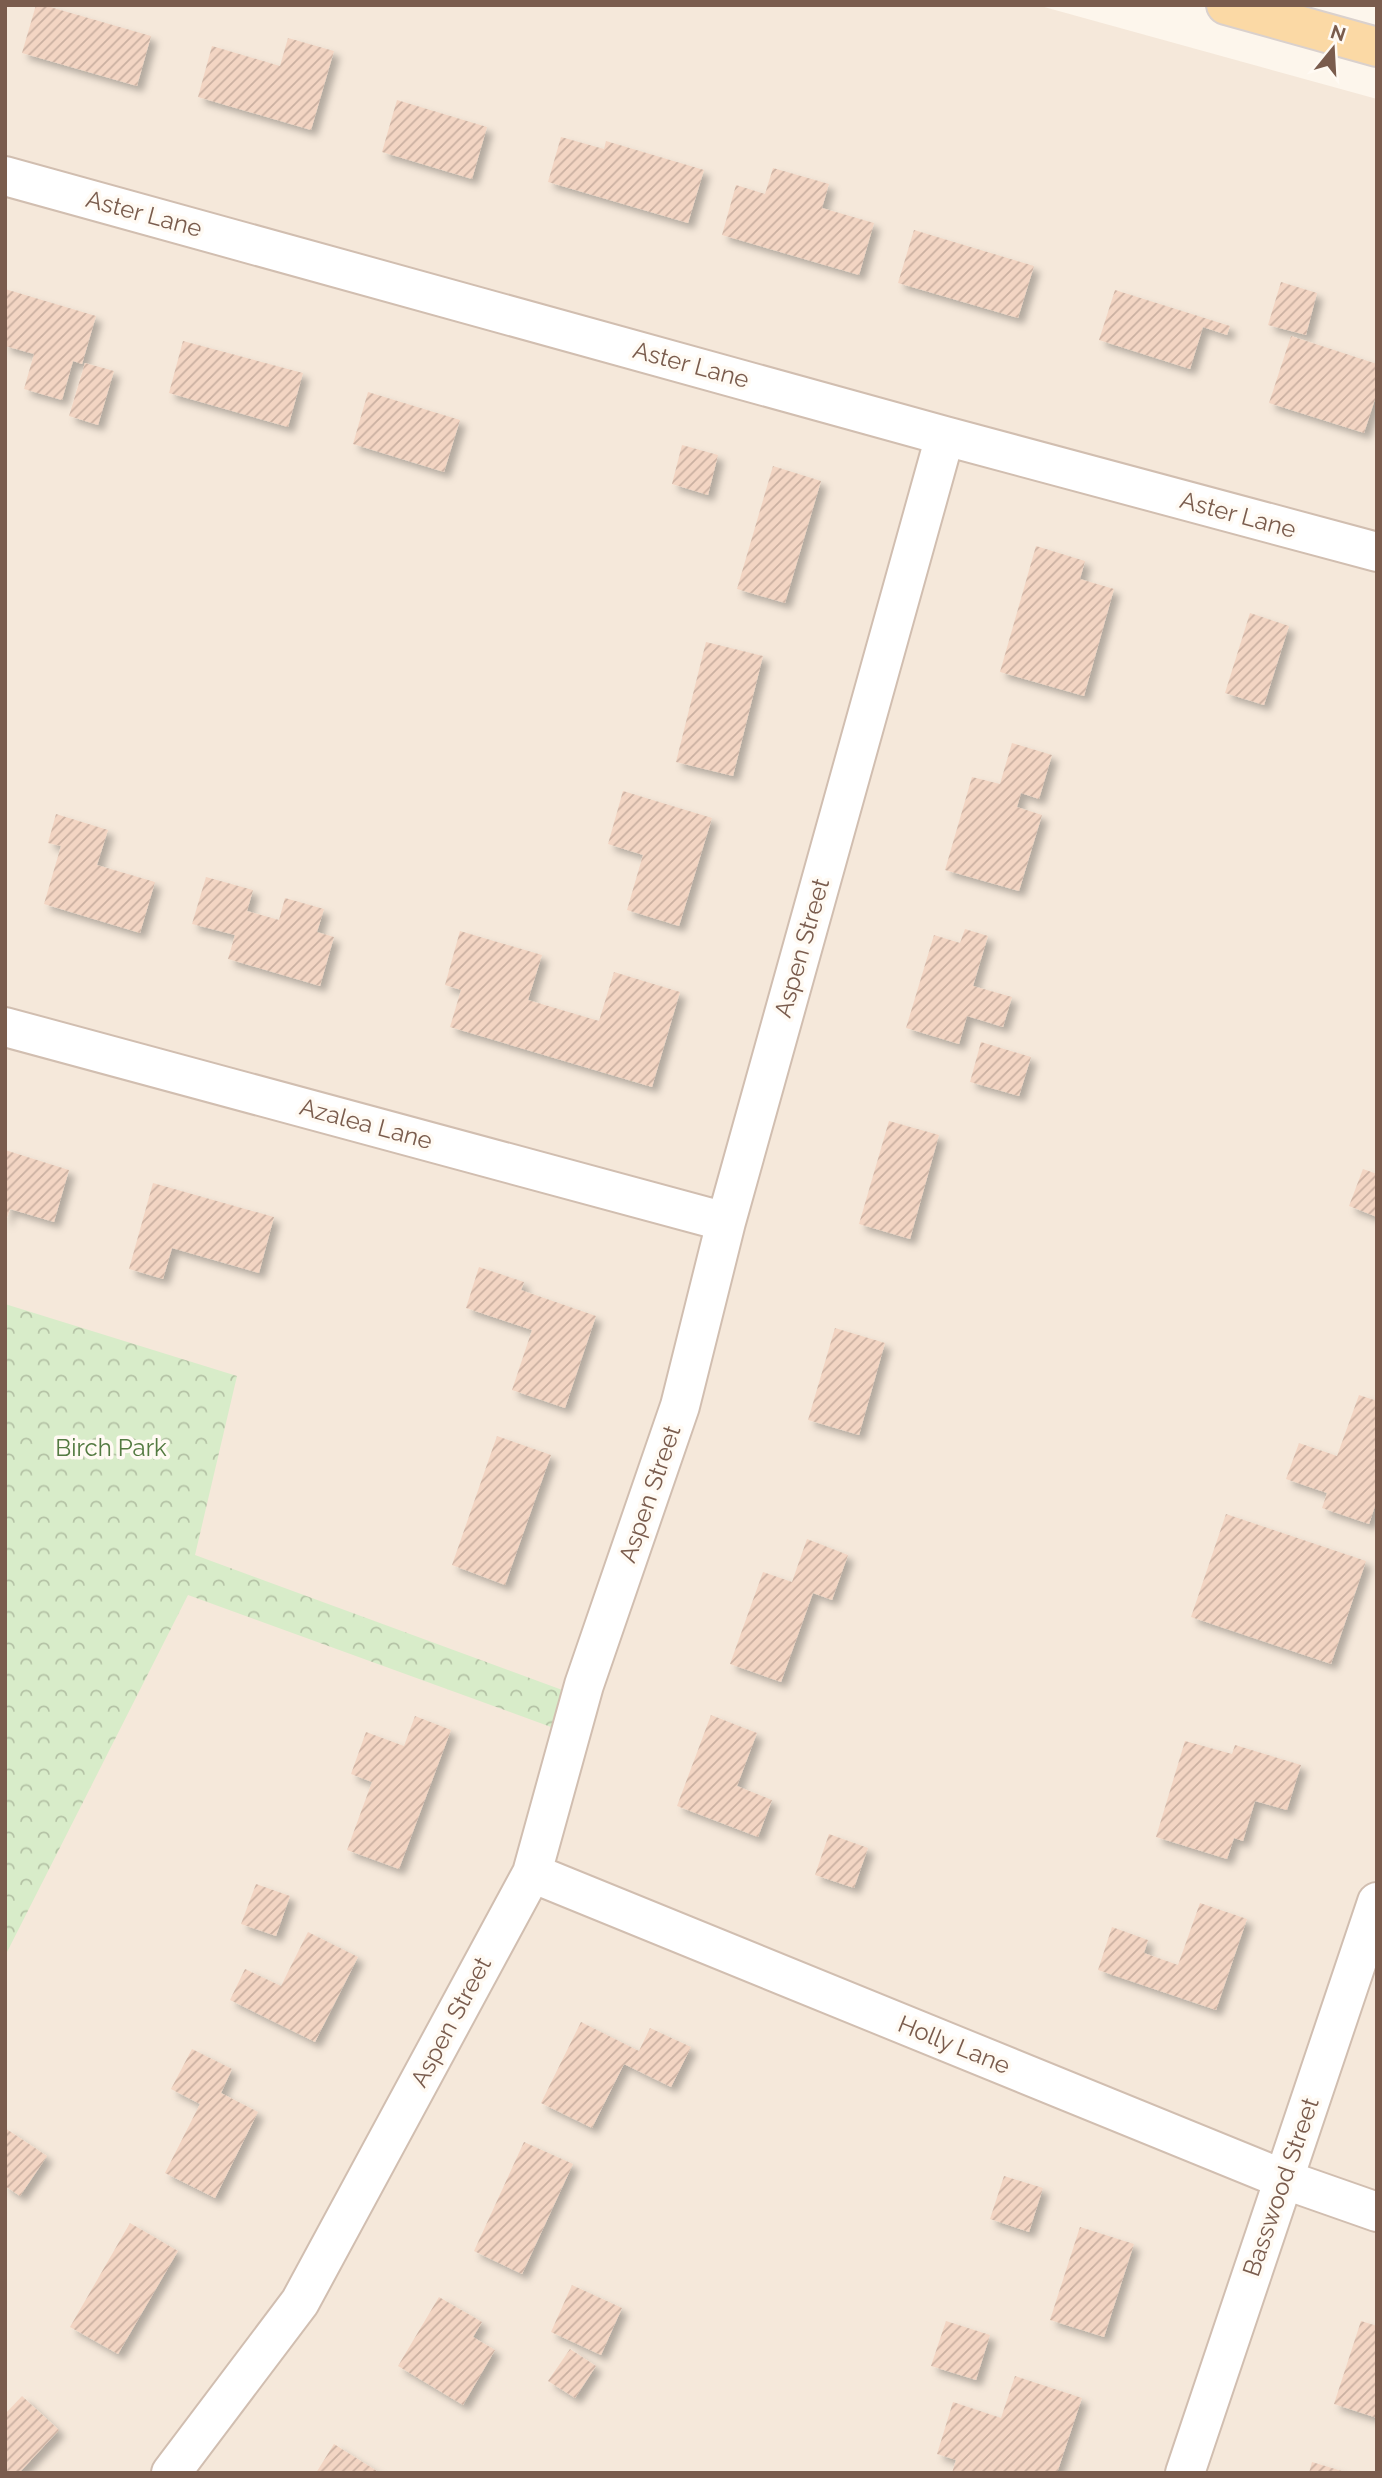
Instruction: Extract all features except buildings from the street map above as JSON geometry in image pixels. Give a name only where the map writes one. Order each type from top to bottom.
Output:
[{"type":"main road","points":[[1226,5],[1377,47]]},
{"type":"street","name":"Aster Lane","points":[[5,176],[945,436],[1377,552]]},
{"type":"street","name":"Aspen Street","points":[[171,2473],[300,2302],[532,1873],[584,1685],[680,1406],[726,1222],[945,436]]},
{"type":"street","name":"Azalea Lane","points":[[5,1027],[726,1222]]},
{"type":"street","name":"Holly Lane","points":[[532,1873],[1283,2179],[1377,2212]]},
{"type":"street","name":"Basswood Street","points":[[1185,2473],[1377,1902]]},
{"type":"shaded area","points":[[5,5],[1037,5],[1377,99],[1377,2473],[5,2473]]},
{"type":"green space","name":"Birch Park","points":[[5,1304],[237,1376],[195,1555],[565,1691],[551,1727],[188,1595],[5,1956]]}]
